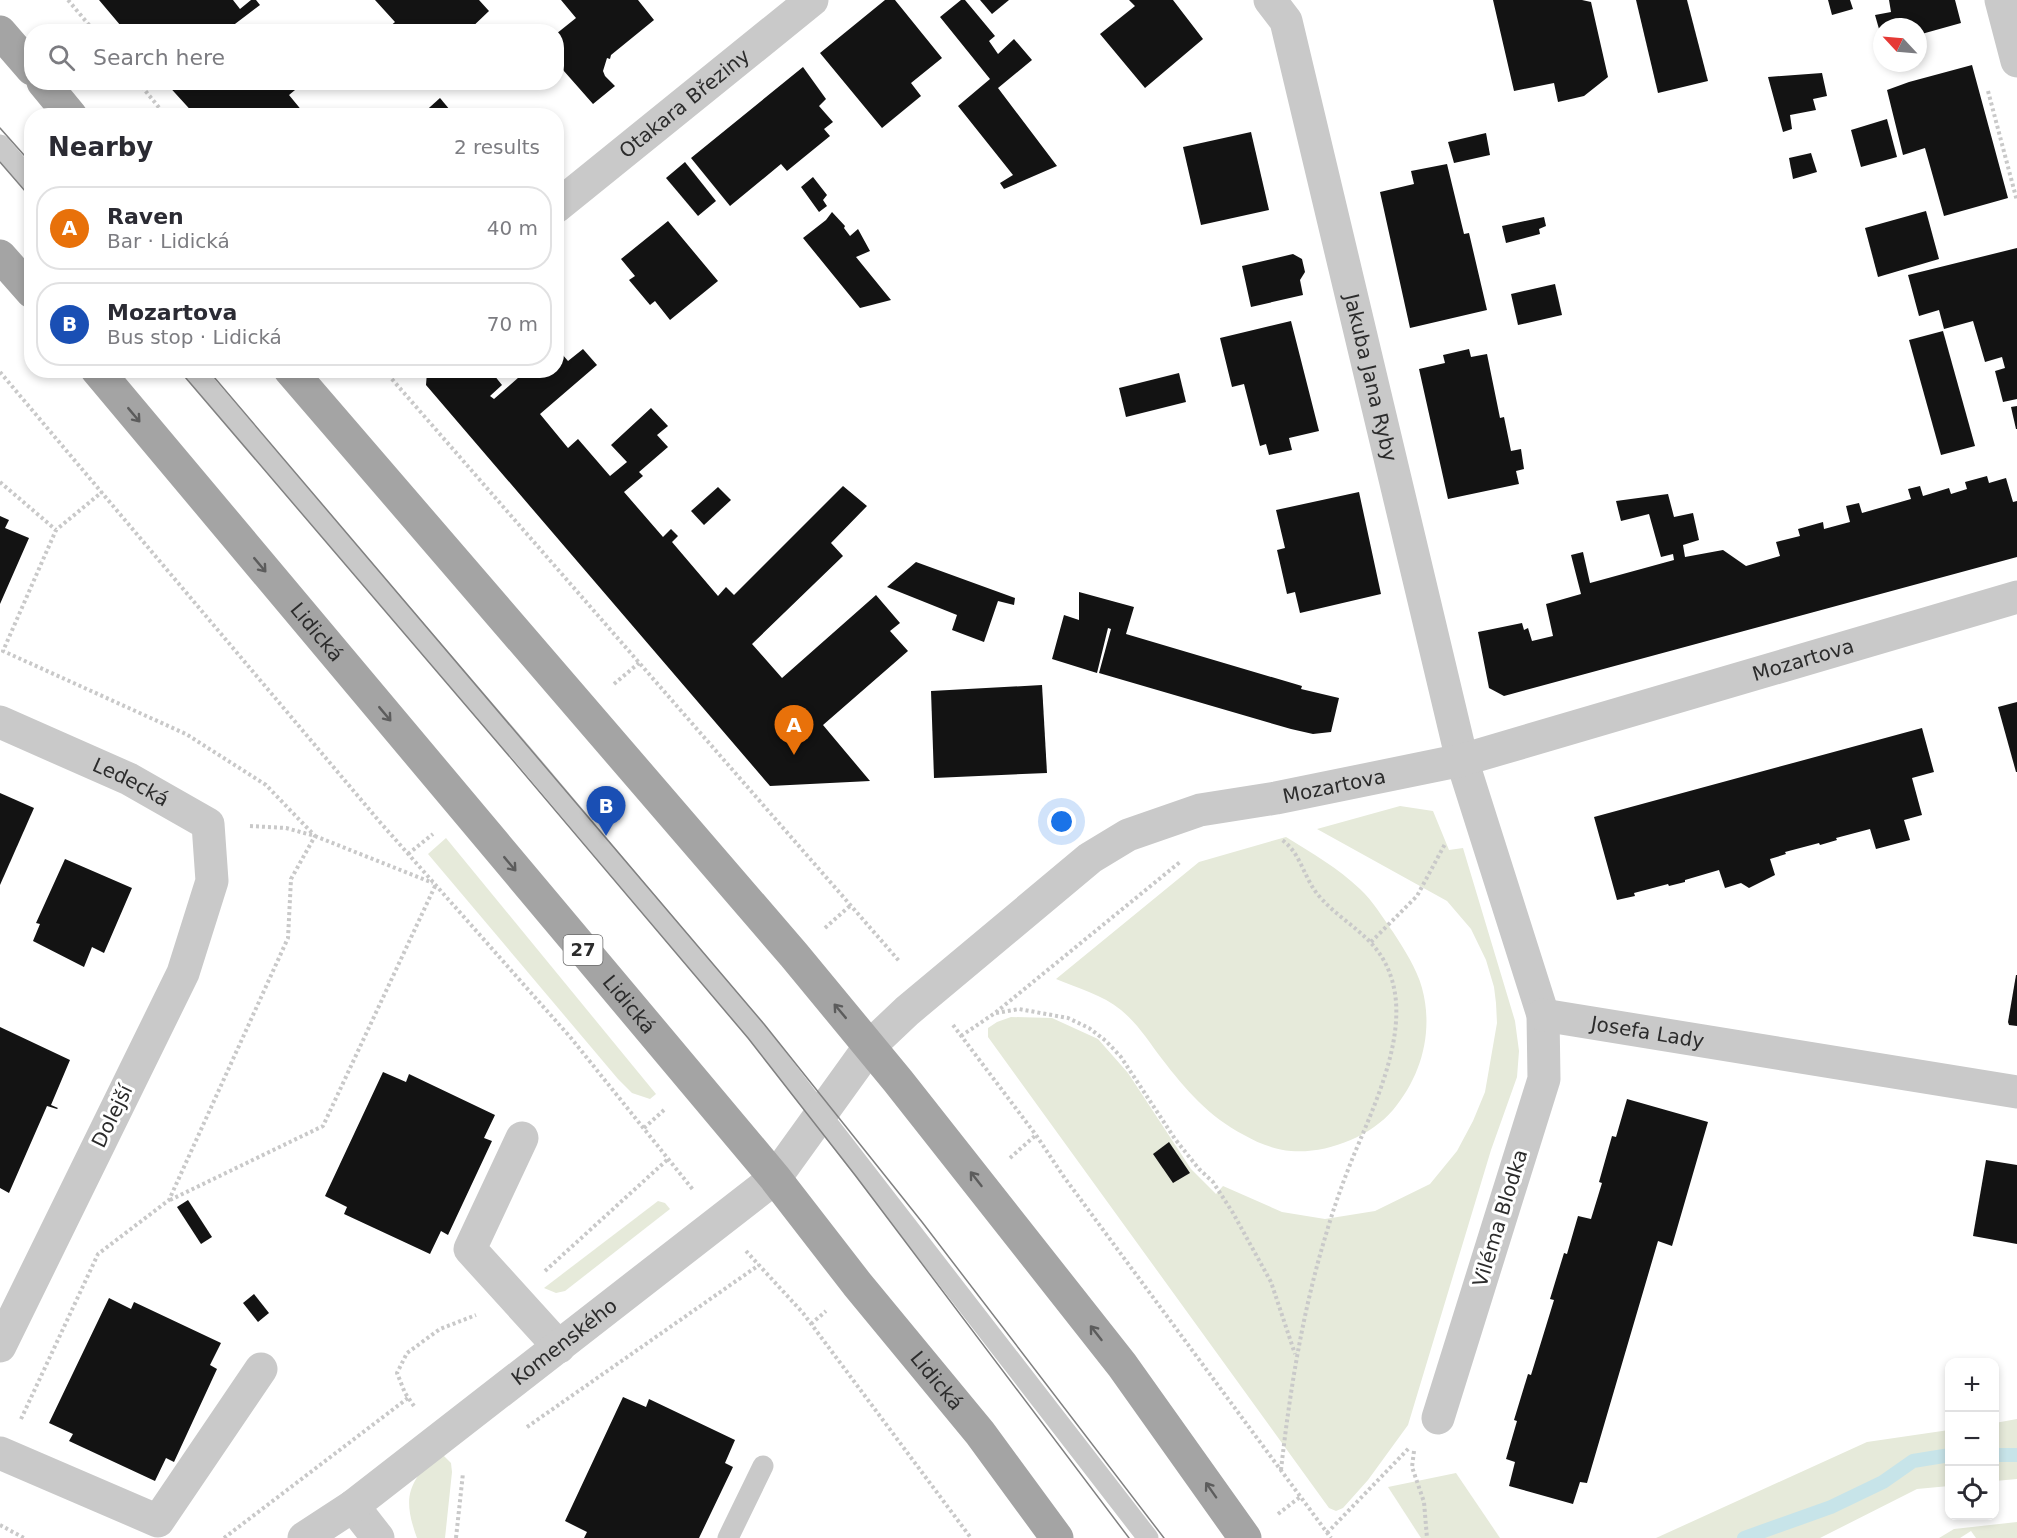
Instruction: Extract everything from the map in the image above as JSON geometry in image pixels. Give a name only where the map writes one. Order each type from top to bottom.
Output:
[{"type":"main road","points":[[0,32],[24,60]]},
{"type":"main road","points":[[50,90],[64,108]]},
{"type":"main road","points":[[0,256],[24,283]]},
{"type":"main road","name":"Lidická","points":[[104,378],[775,1178],[857,1284],[980,1433],[1057,1538]]},
{"type":"main road","points":[[297,378],[870,1046],[1122,1365],[1245,1538]]},
{"type":"street","name":"Otakara Březiny","points":[[564,201],[812,0]]},
{"type":"street","name":"Jakuba Jana Ryby","points":[[1270,0],[1286,21],[1462,760]]},
{"type":"street","points":[[2001,0],[2017,61]]},
{"type":"street","name":"Mozartova","points":[[775,1178],[870,1046],[907,1011],[1090,858],[1128,835],[1200,810],[1276,798],[1462,760],[2017,597]]},
{"type":"street","name":"Ledecká","points":[[0,722],[129,779],[208,824]]},
{"type":"street","points":[[1462,760],[1543,1015]]},
{"type":"street","name":"Dolejší","points":[[0,1346],[183,973],[212,881],[208,824]]},
{"type":"street","name":"Josefa Lady","points":[[1543,1015],[2017,1092]]},
{"type":"street","name":"Viléma Blodka","points":[[1437,1418],[1544,1079],[1543,1015]]},
{"type":"street","points":[[522,1138],[470,1249],[559,1347]]},
{"type":"street","name":"Komenského","points":[[304,1538],[353,1506],[775,1178]]},
{"type":"street","points":[[2,1454],[158,1521],[261,1369]]},
{"type":"street","points":[[353,1506],[378,1538]]},
{"type":"lane","points":[[0,145],[24,173]]},
{"type":"lane","points":[[200,378],[756,1031],[1148,1538]]},
{"type":"lane","points":[[728,1538],[763,1466]]},
{"type":"path","points":[[68,0],[88,24]]},
{"type":"path","points":[[1987,89],[2017,201]]},
{"type":"path","points":[[145,90],[159,108]]},
{"type":"path","points":[[0,372],[379,821],[571,1038],[719,1222],[811,1324],[970,1538]]},
{"type":"path","points":[[391,378],[852,905]]},
{"type":"path","points":[[0,482],[56,530],[102,492]]},
{"type":"path","points":[[208,824],[286,828],[315,836],[436,884]]},
{"type":"path","points":[[1279,838],[1287,843],[1296,854],[1305,876],[1319,896],[1371,942],[1386,963],[1393,983],[1396,1027],[1384,1078],[1326,1232],[1296,1355],[1288,1402],[1281,1471]]},
{"type":"path","points":[[1371,942],[1417,896],[1448,838]]},
{"type":"path","points":[[170,1200],[323,1125],[436,884]]},
{"type":"path","points":[[995,1013],[1019,1009],[1068,1018],[1089,1028],[1121,1056],[1175,1139],[1198,1169],[1213,1182],[1233,1213],[1271,1282],[1296,1355]]},
{"type":"path","points":[[1036,1135],[1064,1177],[1331,1538]]},
{"type":"path","points":[[456,1538],[463,1471],[408,1398],[397,1373],[407,1353],[440,1329],[515,1298],[668,1159]]},
{"type":"path","points":[[2,1454],[98,1254]]},
{"type":"path","points":[[522,1430],[759,1265]]},
{"type":"path","points":[[224,1538],[232,1536],[408,1398]]},
{"type":"path","points":[[1327,1533],[1415,1442],[1412,1467],[1424,1502],[1426,1538]]},
{"type":"path","points":[[0,1525],[24,1538]]},
{"type":"green space","points":[[1400,806],[1433,811],[1449,850],[1463,848],[1515,1021],[1519,1051],[1517,1077],[1491,1150],[1408,1425],[1368,1480],[1343,1508],[1336,1511],[1329,1508],[988,1037],[988,1028],[1011,1017],[1052,1018],[1098,1039],[1128,1073],[1191,1169],[1216,1194],[1223,1186],[1282,1212],[1325,1219],[1375,1211],[1430,1184],[1457,1151],[1485,1092],[1497,1023],[1494,987],[1486,960],[1471,929],[1447,901],[1317,829]]},
{"type":"green space","points":[[1286,837],[1343,874],[1374,904],[1410,959],[1422,988],[1425,1005],[1425,1037],[1422,1053],[1418,1068],[1403,1097],[1383,1120],[1360,1136],[1318,1150],[1285,1150],[1267,1146],[1231,1128],[1189,1091],[1127,1015],[1098,996],[1056,979],[1199,862]]},
{"type":"green space","points":[[446,838],[656,1094],[650,1099],[632,1093],[618,1079],[428,854]]},
{"type":"green space","points":[[658,1201],[665,1203],[670,1209],[565,1291],[556,1293],[544,1288]]},
{"type":"green space","points":[[2017,1419],[2017,1479],[1999,1481],[1999,1422]]},
{"type":"green space","points":[[1945,1431],[1945,1486],[1917,1489],[1820,1538],[1656,1538],[1867,1442]]},
{"type":"green space","points":[[438,1450],[451,1463],[452,1472],[445,1538],[417,1538],[410,1510],[411,1490]]},
{"type":"green space","points":[[1456,1473],[1500,1538],[1421,1538],[1388,1487]]},
{"type":"green space","points":[[2017,1522],[2017,1538],[1976,1538],[1971,1531],[1960,1538],[1939,1538],[1954,1529]]},
{"type":"building","points":[[99,0],[233,0],[240,9],[251,0],[256,0],[260,5],[235,24],[119,24]]},
{"type":"building","points":[[375,0],[479,0],[489,11],[475,24],[393,24],[395,22]]},
{"type":"building","points":[[561,0],[638,0],[654,20],[611,55],[610,59],[607,58],[603,71],[615,86],[593,104],[564,71],[564,28],[576,18]]},
{"type":"building","points":[[885,0],[895,0],[942,58],[911,83],[921,96],[882,128],[820,53]]},
{"type":"building","points":[[961,0],[965,0],[995,36],[989,41],[998,54],[1014,39],[1032,60],[998,88],[1057,166],[1004,189],[1000,183],[1013,175],[958,106],[990,79],[940,17]]},
{"type":"building","points":[[980,0],[1009,0],[992,14]]},
{"type":"building","points":[[1129,0],[1173,0],[1203,39],[1145,88],[1100,34],[1135,6]]},
{"type":"building","points":[[1493,0],[1582,0],[1591,2],[1608,77],[1584,96],[1558,102],[1554,83],[1514,91]]},
{"type":"building","points":[[1636,0],[1687,0],[1708,81],[1658,93]]},
{"type":"building","points":[[1828,0],[1850,0],[1853,9],[1832,15]]},
{"type":"building","points":[[1889,0],[1955,0],[1961,23],[1927,32],[1927,18],[1876,18],[1875,15],[1891,12]]},
{"type":"building","points":[[1972,65],[2008,198],[1944,216],[1925,148],[1903,155],[1887,90]]},
{"type":"building","points":[[803,67],[826,99],[819,106],[833,122],[824,129],[830,136],[787,171],[781,164],[730,206],[691,158]]},
{"type":"building","points":[[1822,73],[1827,96],[1813,99],[1816,110],[1790,115],[1792,129],[1783,132],[1768,77]]},
{"type":"building","points":[[172,90],[295,90],[289,95],[300,108],[189,108]]},
{"type":"building","points":[[440,98],[448,108],[429,108]]},
{"type":"building","points":[[1887,119],[1897,157],[1861,167],[1851,130]]},
{"type":"building","points":[[1251,132],[1269,210],[1201,225],[1183,147]]},
{"type":"building","points":[[1486,133],[1490,155],[1454,163],[1448,142]]},
{"type":"building","points":[[1811,153],[1817,172],[1793,179],[1789,158]]},
{"type":"building","points":[[685,162],[716,201],[698,216],[666,178]]},
{"type":"building","points":[[1447,164],[1464,234],[1469,233],[1487,310],[1410,328],[1380,192],[1414,184],[1411,171]]},
{"type":"building","points":[[813,177],[827,195],[823,200],[827,206],[819,212],[801,187]]},
{"type":"building","points":[[1926,211],[1939,259],[1878,277],[1865,228]]},
{"type":"building","points":[[832,212],[845,226],[850,236],[858,229],[870,251],[856,257],[891,300],[860,308],[803,238],[826,220]]},
{"type":"building","points":[[1544,217],[1546,226],[1539,229],[1540,234],[1506,243],[1502,226]]},
{"type":"building","points":[[668,221],[718,281],[670,320],[655,301],[650,305],[629,280],[635,276],[621,259]]},
{"type":"building","points":[[2017,248],[2017,399],[2003,402],[1995,371],[2005,368],[2002,357],[1985,362],[1973,321],[1944,329],[1939,310],[1919,316],[1908,275]]},
{"type":"building","points":[[1293,254],[1302,259],[1305,272],[1300,280],[1303,295],[1251,307],[1242,266]]},
{"type":"building","points":[[1555,284],[1562,315],[1518,325],[1511,294]]},
{"type":"building","points":[[1291,321],[1319,431],[1289,438],[1292,450],[1269,455],[1266,444],[1260,446],[1244,384],[1232,387],[1220,338]]},
{"type":"building","points":[[1943,331],[1975,446],[1941,455],[1909,340]]},
{"type":"building","points":[[583,349],[597,365],[540,414],[568,448],[578,439],[610,476],[627,462],[611,445],[651,408],[668,426],[657,435],[668,447],[639,472],[643,476],[624,492],[663,537],[671,529],[678,536],[672,542],[718,596],[726,587],[734,595],[843,486],[867,506],[831,543],[843,556],[752,644],[782,678],[876,595],[900,623],[890,631],[908,651],[823,725],[870,781],[770,786],[426,385],[427,378],[496,378],[502,385],[490,396],[494,399],[518,378],[564,378],[564,356],[568,361]]},
{"type":"building","points":[[1469,349],[1471,357],[1487,354],[1500,418],[1504,417],[1511,451],[1521,449],[1524,469],[1516,471],[1519,484],[1448,499],[1419,369],[1445,363],[1443,355]]},
{"type":"building","points":[[1179,373],[1186,402],[1126,417],[1119,388]]},
{"type":"building","points":[[2017,406],[2017,429],[2016,429],[2011,407]]},
{"type":"building","points":[[1987,476],[1989,483],[2006,478],[2013,502],[2017,501],[2017,557],[1504,696],[1489,688],[1478,632],[1522,623],[1524,630],[1528,628],[1532,641],[1553,636],[1546,604],[1581,594],[1571,555],[1583,552],[1590,583],[1674,560],[1673,554],[1661,557],[1649,514],[1621,521],[1616,501],[1668,494],[1674,517],[1693,513],[1699,540],[1683,545],[1685,557],[1723,550],[1746,566],[1780,556],[1776,542],[1800,536],[1798,529],[1823,522],[1824,529],[1850,522],[1846,506],[1859,503],[1862,513],[1911,499],[1908,489],[1920,486],[1923,496],[1949,488],[1951,494],[1967,489],[1965,482]]},
{"type":"building","points":[[718,487],[731,500],[704,525],[691,511]]},
{"type":"building","points":[[1359,492],[1381,594],[1300,613],[1295,592],[1287,594],[1277,550],[1285,548],[1276,510]]},
{"type":"building","points":[[0,516],[9,520],[5,528],[29,538],[0,604]]},
{"type":"building","points":[[916,562],[1015,598],[1014,605],[998,601],[984,642],[952,630],[957,615],[887,587]]},
{"type":"building","points":[[1079,592],[1134,607],[1126,634],[1302,686],[1301,689],[1339,698],[1331,732],[1313,734],[1291,729],[1099,673],[1111,629],[1108,628],[1097,673],[1052,659],[1064,615],[1079,620]]},
{"type":"building","points":[[1042,685],[1047,773],[934,778],[931,691]]},
{"type":"building","points":[[2017,702],[2017,772],[2016,772],[1998,707]]},
{"type":"building","points":[[1922,728],[1934,772],[1912,778],[1922,815],[1904,820],[1910,840],[1876,849],[1870,829],[1820,845],[1819,843],[1785,852],[1786,854],[1770,859],[1775,875],[1749,888],[1741,883],[1725,888],[1719,870],[1685,880],[1685,882],[1634,893],[1635,896],[1617,900],[1594,817]]},
{"type":"building","points":[[0,793],[34,808],[0,885]]},
{"type":"building","points":[[65,859],[132,888],[104,953],[92,947],[84,967],[33,941],[40,924],[36,923]]},
{"type":"building","points":[[2016,975],[2017,1026],[2009,1025],[2008,1022]]},
{"type":"building","points":[[0,1027],[70,1060],[51,1105],[58,1108],[47,1106],[9,1193],[0,1188]]},
{"type":"building","points":[[383,1072],[406,1082],[409,1074],[495,1115],[484,1138],[492,1141],[448,1235],[441,1231],[430,1254],[344,1214],[347,1207],[325,1196]]},
{"type":"building","points":[[1627,1099],[1708,1122],[1672,1246],[1658,1241],[1587,1483],[1580,1482],[1573,1504],[1509,1486],[1515,1462],[1506,1459],[1517,1421],[1514,1420],[1528,1374],[1531,1375],[1554,1300],[1550,1299],[1564,1253],[1567,1254],[1578,1216],[1591,1219],[1602,1183],[1599,1182],[1612,1136],[1616,1137]]},
{"type":"building","points":[[1169,1142],[1190,1173],[1173,1183],[1153,1154]]},
{"type":"building","points":[[1986,1160],[2017,1165],[2017,1244],[1973,1236]]},
{"type":"building","points":[[188,1200],[212,1237],[201,1244],[177,1207]]},
{"type":"building","points":[[254,1294],[269,1313],[258,1322],[243,1303]]},
{"type":"building","points":[[109,1298],[131,1309],[134,1302],[221,1343],[210,1365],[217,1369],[174,1462],[166,1458],[155,1481],[69,1441],[73,1434],[49,1423]]},
{"type":"building","points":[[623,1397],[646,1407],[649,1399],[735,1440],[725,1463],[733,1467],[699,1538],[584,1538],[587,1532],[565,1521]]},
{"type":"waterway","points":[[1999,1455],[2017,1455]]},
{"type":"waterway","points":[[1744,1538],[1831,1507],[1883,1482],[1913,1461],[1945,1456]]},
{"type":"tram line","points":[[0,128],[24,155]]},
{"type":"tram line","points":[[0,162],[24,190]]},
{"type":"tram line","points":[[186,378],[748,1038],[855,1175],[1129,1538]]},
{"type":"tram line","points":[[215,378],[764,1024],[922,1222],[1164,1538]]},
{"type":"place","name":"Raven","points":[[794,755]]},
{"type":"place","name":"Mozartova","points":[[606,836]]}]
